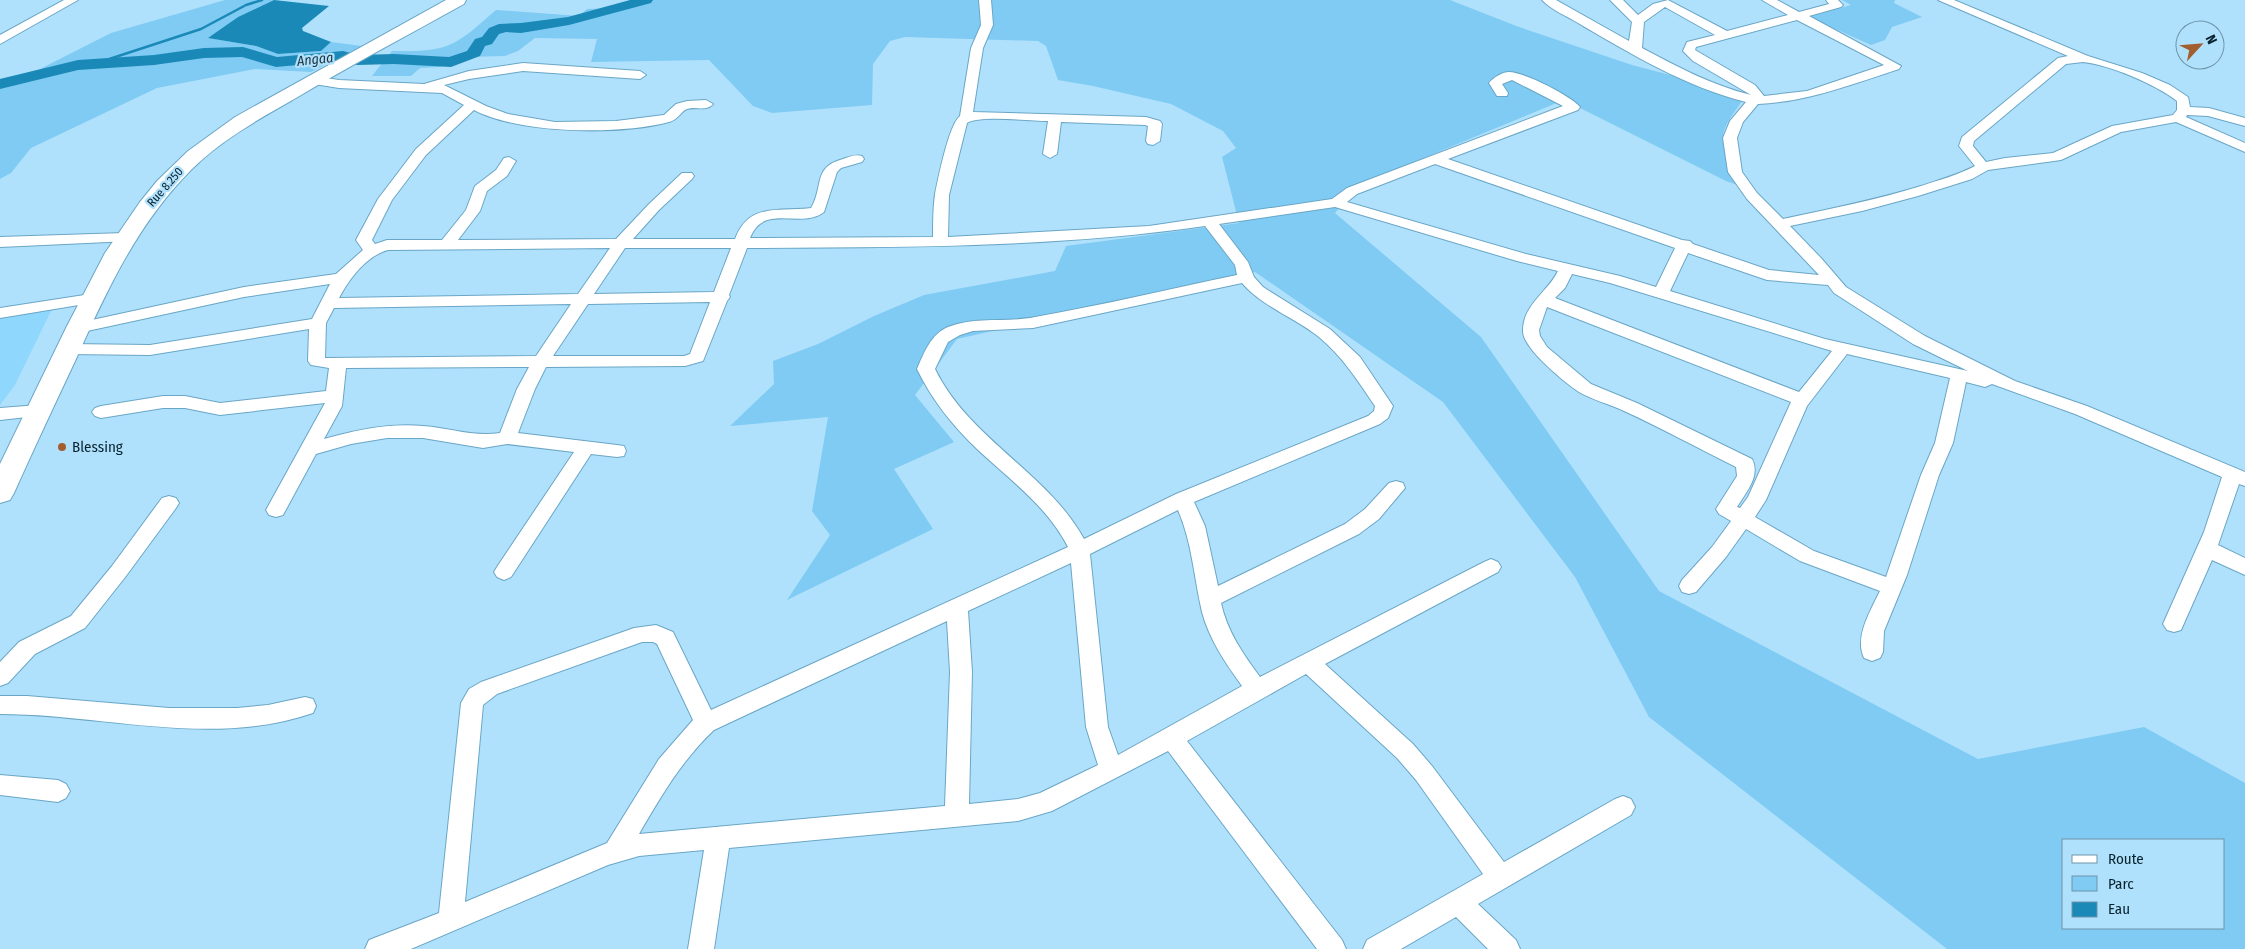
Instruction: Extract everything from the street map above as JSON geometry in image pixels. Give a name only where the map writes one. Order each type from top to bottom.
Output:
[{"type":"highway","name":"Rue 8.250","points":[[0,493],[6,470],[39,411],[91,299],[126,238],[166,184],[184,165],[214,140],[312,80],[458,0]]},
{"type":"street","points":[[0,40],[72,0]]},
{"type":"street","points":[[966,118],[977,48],[986,25],[986,0]]},
{"type":"street","points":[[1548,0],[1592,26],[1708,87],[1754,100],[1780,99],[1809,94],[1895,66],[1768,0]]},
{"type":"street","points":[[1616,0],[1638,22]]},
{"type":"street","points":[[1832,0],[1838,4],[1691,45],[1689,52],[1758,95],[1737,122],[1730,138],[1735,172],[1752,196],[1816,260],[1840,290],[1919,340],[2009,385],[2081,410],[2239,477],[2229,492],[2174,624]]},
{"type":"street","points":[[1944,0],[2084,59]]},
{"type":"street","points":[[1636,48],[1638,22],[1657,6],[1666,3],[1725,35]]},
{"type":"street","points":[[1983,167],[1966,146],[1967,140],[2062,61],[2074,58],[2097,62],[2178,95],[2183,100],[2180,115]]},
{"type":"street","points":[[423,87],[468,75],[523,67],[640,75]]},
{"type":"street","points":[[1336,203],[1352,191],[1573,107],[1514,76],[1507,76],[1495,83],[1502,92]]},
{"type":"street","points":[[312,80],[339,84],[423,87],[445,90],[505,118],[555,126],[616,125],[666,119],[672,117],[682,106],[706,104]]},
{"type":"street","points":[[373,249],[366,245],[364,240],[386,200],[421,152],[473,104]]},
{"type":"street","points":[[1781,224],[1862,207],[1967,176],[1983,167],[2005,162],[2056,157],[2117,129],[2180,115],[2209,112],[2245,122]]},
{"type":"street","points":[[940,242],[942,194],[961,121],[966,118],[985,115],[1146,121],[1155,124],[1153,141]]},
{"type":"street","points":[[2180,115],[2245,148]]},
{"type":"street","points":[[1050,154],[1055,117]]},
{"type":"street","points":[[857,159],[836,165],[830,170],[819,209],[815,212],[760,217],[752,221],[747,227],[742,244],[722,297],[696,357],[692,359],[338,364],[317,361],[318,323],[341,278],[373,249],[387,245],[742,244],[940,242],[1149,230],[1336,203],[1522,258],[1661,293],[1843,348],[1959,376],[2009,385]]},
{"type":"street","points":[[1437,160],[1685,244],[1767,274],[1832,281]]},
{"type":"street","points":[[447,244],[473,211],[480,189],[502,173],[509,161]]},
{"type":"street","points":[[507,438],[526,389],[541,361],[620,243],[687,176]]},
{"type":"street","points":[[616,851],[667,766],[692,735],[706,723],[1080,550],[1184,499],[1374,420],[1382,414],[1384,406],[1354,361],[1324,333],[1257,290],[1246,278],[1243,265],[1209,221]]},
{"type":"street","points":[[0,242],[126,238]]},
{"type":"street","points":[[1661,293],[1685,244]]},
{"type":"street","points":[[1567,268],[1559,285],[1544,300],[1535,313],[1531,330],[1532,336],[1541,351],[1585,388],[1631,408],[1746,464],[1746,476],[1726,509],[1807,556],[1892,587]]},
{"type":"street","points":[[73,339],[244,292],[341,278]]},
{"type":"street","points":[[1111,770],[1097,727],[1080,550],[1054,509],[950,411],[933,387],[926,369],[932,354],[942,338],[954,331],[972,326],[1033,323],[1246,278]]},
{"type":"street","points":[[329,303],[722,297]]},
{"type":"street","points":[[0,313],[91,299]]},
{"type":"street","points":[[1544,300],[1802,400]]},
{"type":"street","points":[[73,339],[134,351],[150,350],[318,323]]},
{"type":"street","points":[[1689,586],[1719,552],[1756,500],[1802,400],[1843,348]]},
{"type":"street","points":[[276,510],[334,406],[338,364]]},
{"type":"street","points":[[1872,652],[1873,632],[1897,576],[1930,475],[1944,443],[1959,376]]},
{"type":"street","points":[[101,412],[163,402],[185,402],[220,409],[334,396]]},
{"type":"street","points":[[0,414],[39,411]]},
{"type":"street","points":[[309,450],[350,438],[387,432],[434,432],[484,442],[507,438],[617,451]]},
{"type":"street","points":[[504,572],[586,448]]},
{"type":"street","points":[[1210,599],[1352,529],[1372,514],[1396,488]]},
{"type":"street","points":[[1184,499],[1195,526],[1213,614],[1232,656],[1256,689]]},
{"type":"street","points":[[0,677],[28,648],[78,622],[119,571],[169,503]]},
{"type":"street","points":[[2206,548],[2245,567]]},
{"type":"street","points":[[378,949],[451,921],[616,851],[639,845],[1018,810],[1044,803],[1111,770],[1256,689],[1490,567]]},
{"type":"street","points":[[956,816],[961,672],[957,607]]},
{"type":"street","points":[[451,921],[472,703],[477,696],[489,688],[641,634],[656,633],[665,638],[706,723]]},
{"type":"street","points":[[1308,662],[1405,751],[1424,773],[1501,878]]},
{"type":"street","points":[[0,706],[28,705],[169,718],[268,715],[305,706]]},
{"type":"street","points":[[1171,738],[1334,949]]},
{"type":"street","points":[[0,785],[58,791]]},
{"type":"street","points":[[1376,949],[1623,808]]},
{"type":"street","points":[[701,949],[718,838]]},
{"type":"street","points":[[1458,902],[1506,949]]},
{"type":"shaded area","points":[[53,307],[15,385],[0,405],[0,315]]},
{"type":"green space","points":[[225,0],[274,0],[238,17],[209,38],[256,46],[278,54],[321,51],[331,42],[362,46],[311,72],[255,69],[157,88],[31,148],[11,173],[0,179],[0,79],[38,70],[111,33]]},
{"type":"green space","points":[[646,0],[1450,0],[1519,27],[1632,65],[1747,95],[1729,120],[1724,130],[1723,139],[1727,158],[1740,186],[1726,181],[1564,100],[1358,185],[1335,213],[1481,337],[1659,591],[1978,759],[2144,727],[2245,783],[2245,949],[1947,949],[1649,717],[1575,577],[1443,402],[1255,272],[957,339],[915,395],[954,442],[894,469],[933,529],[787,600],[830,535],[812,511],[828,417],[730,426],[774,384],[773,361],[818,344],[874,316],[924,295],[1055,271],[1066,246],[1239,223],[1222,157],[1236,148],[1223,131],[1171,104],[1058,80],[1046,46],[1038,41],[905,37],[890,41],[873,64],[872,105],[772,113],[753,106],[709,60],[591,62],[597,39],[535,38],[518,51],[505,56],[467,57],[440,67],[420,68],[411,76],[372,76],[392,51],[426,50],[450,45],[470,32],[496,10],[579,16],[587,9],[613,8]]},
{"type":"green space","points":[[1842,0],[1895,0],[1894,3],[1922,17],[1892,27],[1885,40],[1871,45],[1809,17],[1851,5]]},
{"type":"water","points":[[274,0],[329,6],[302,28],[303,31],[331,42],[321,51],[278,54],[256,46],[208,38],[238,17]]},
{"type":"waterway","points":[[91,65],[201,29],[246,5],[262,0]]},
{"type":"waterway","name":"Angaa","points":[[0,84],[78,65],[154,60],[204,53],[243,52],[276,62],[343,56],[357,60],[394,59],[451,62],[475,53],[475,48],[480,42],[487,41],[494,31],[504,27],[521,28],[569,21],[646,0]]},
{"type":"place","name":"Blessing","points":[[62,447]]}]
